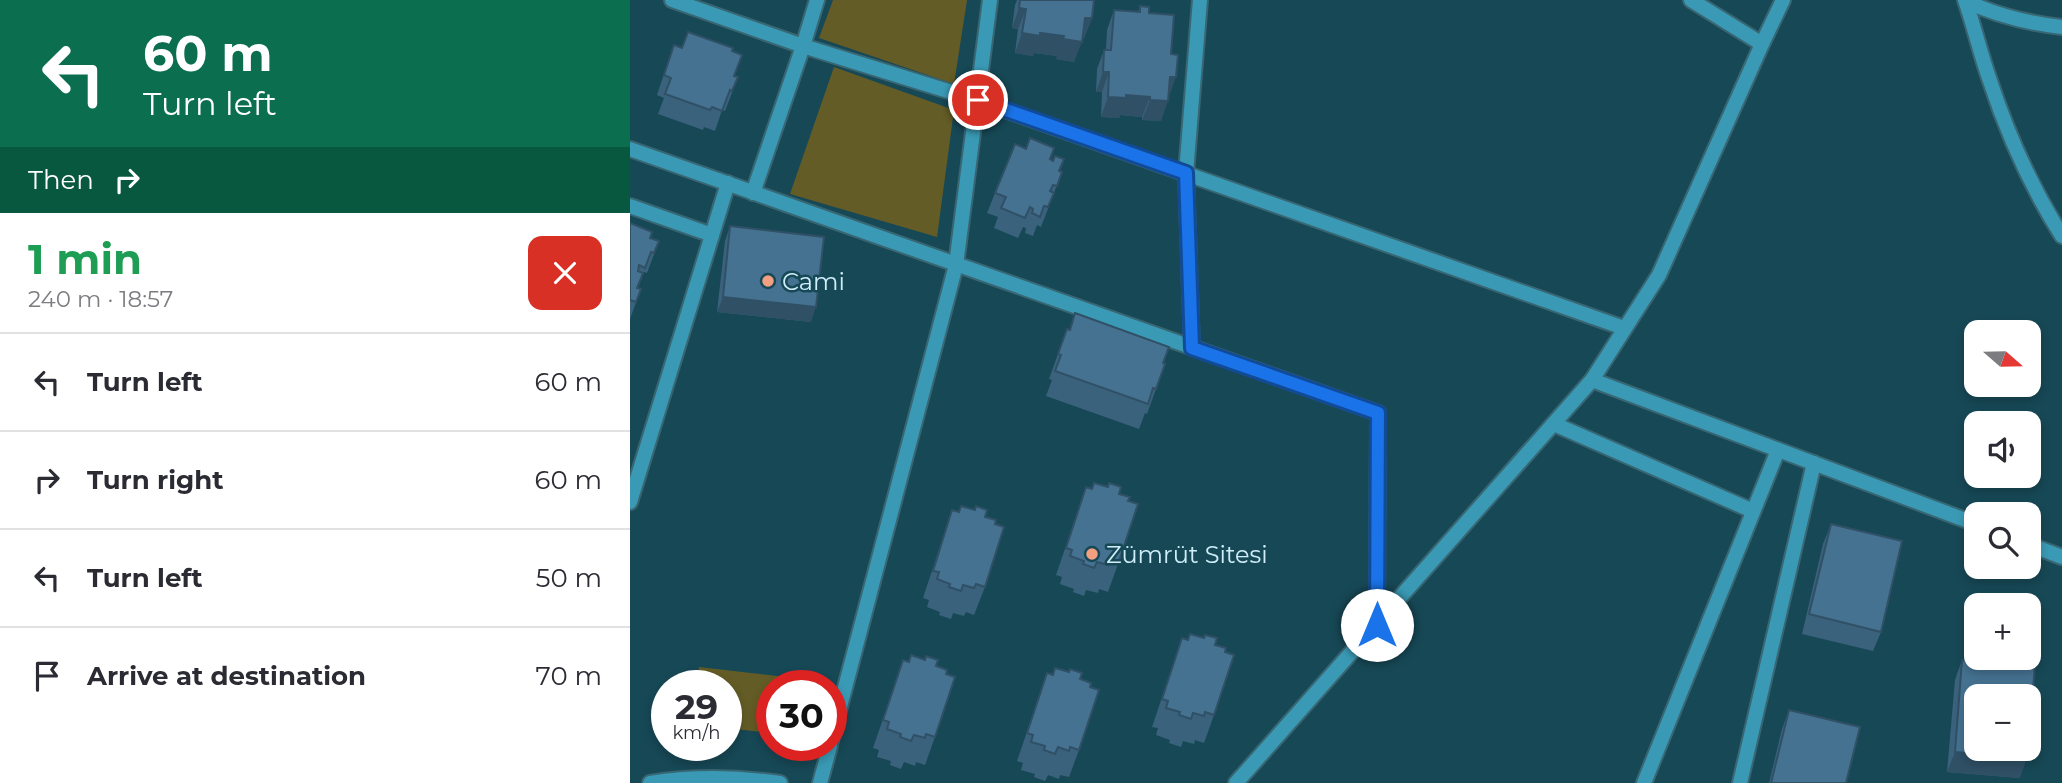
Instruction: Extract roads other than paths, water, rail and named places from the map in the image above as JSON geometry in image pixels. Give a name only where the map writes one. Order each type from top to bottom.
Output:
[{"type":"street","points":[[672,0],[803,46],[978,100],[1624,328]]},
{"type":"street","points":[[753,193],[817,0]]},
{"type":"street","points":[[847,682],[956,265],[990,0]]},
{"type":"street","points":[[1192,348],[1186,173],[1200,0]]},
{"type":"street","points":[[1691,0],[1762,44]]},
{"type":"street","points":[[1236,783],[1592,380],[1659,275],[1783,0]]},
{"type":"street","points":[[1966,0],[2008,18],[2062,27]]},
{"type":"street","points":[[1966,0],[1989,79],[2006,125],[2026,170],[2061,233]]},
{"type":"street","points":[[630,149],[1378,413],[1377,625]]},
{"type":"street","points":[[630,502],[728,183]]},
{"type":"street","points":[[630,206],[712,235]]},
{"type":"street","points":[[1592,380],[1964,519]]},
{"type":"street","points":[[1553,424],[1753,512]]},
{"type":"street","points":[[1644,783],[1778,450]]},
{"type":"street","points":[[1740,783],[1814,463]]},
{"type":"street","points":[[2041,549],[2062,557]]},
{"type":"street","points":[[820,783],[826,761]]},
{"type":"street","points":[[650,783],[698,778],[780,783]]},
{"type":"place","name":"Cami","points":[[768,281]]},
{"type":"place","name":"Zümrüt Sitesi","points":[[1092,554]]}]
